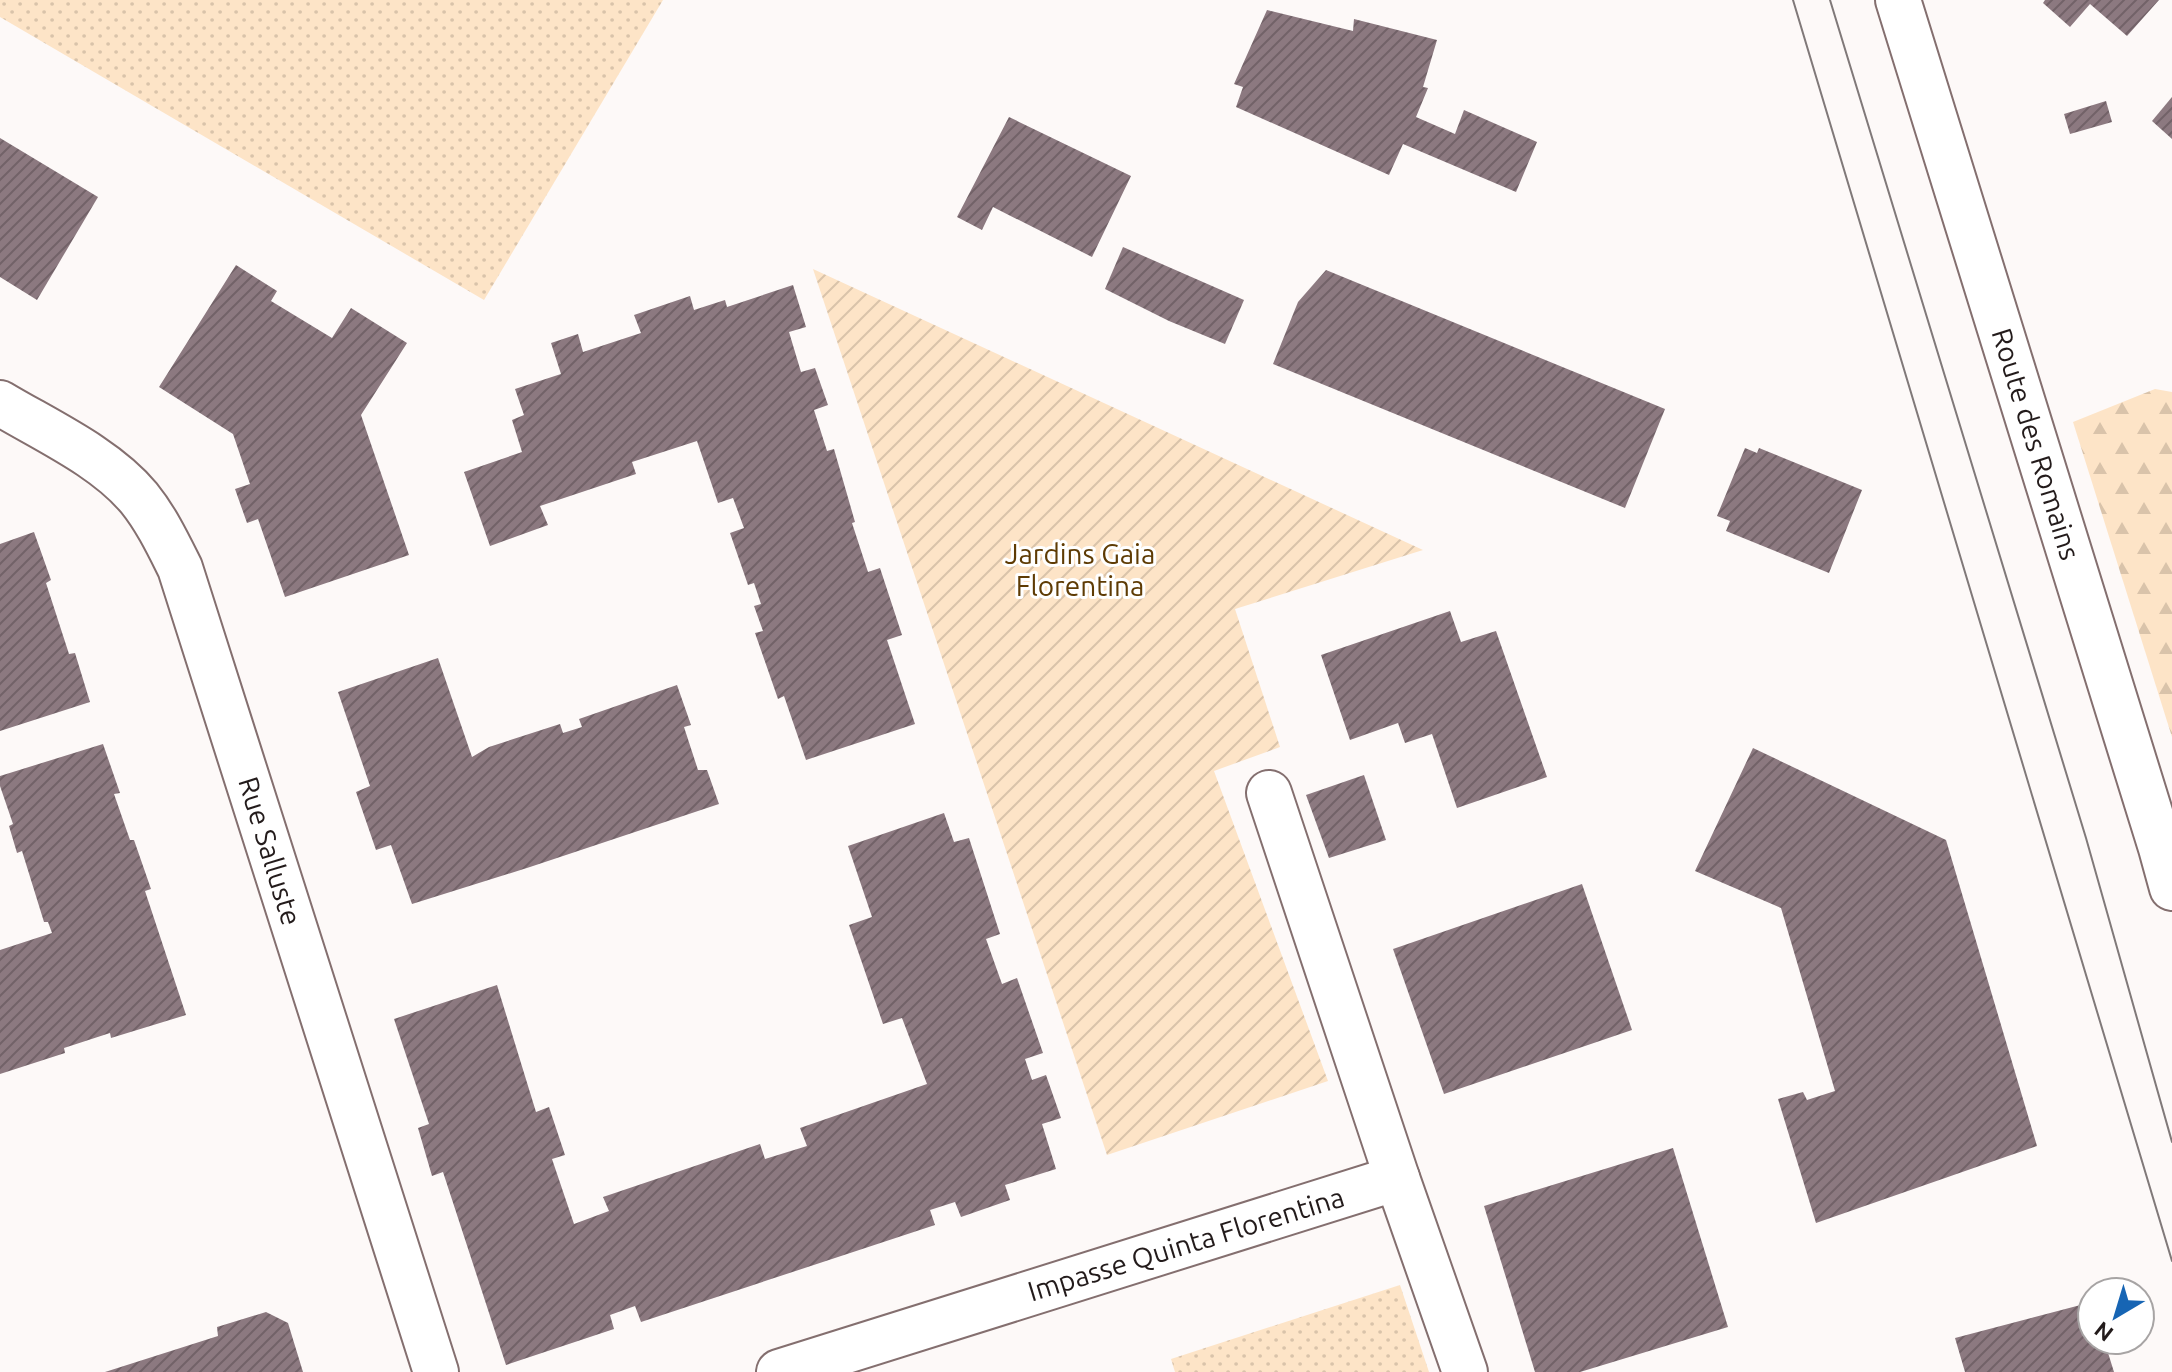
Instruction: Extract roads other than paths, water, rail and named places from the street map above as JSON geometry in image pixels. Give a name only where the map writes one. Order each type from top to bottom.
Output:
[{"type":"street","name":"Route des Romains","points":[[1898,0],[2172,888]]},
{"type":"street","name":"Rue Salluste","points":[[0,403],[81,450],[112,473],[138,497],[163,534],[180,568],[436,1372]]},
{"type":"street","points":[[1269,793],[1465,1372]]},
{"type":"street","name":"Impasse Quinta Florentina","points":[[779,1372],[1397,1178]]},
{"type":"tram line","points":[[1793,0],[2172,1261]]},
{"type":"tram line","points":[[1830,0],[2086,838],[2172,1142]]},
{"type":"park label","name":"Jardins Gaia Florentina","points":[[1080,570]]}]
